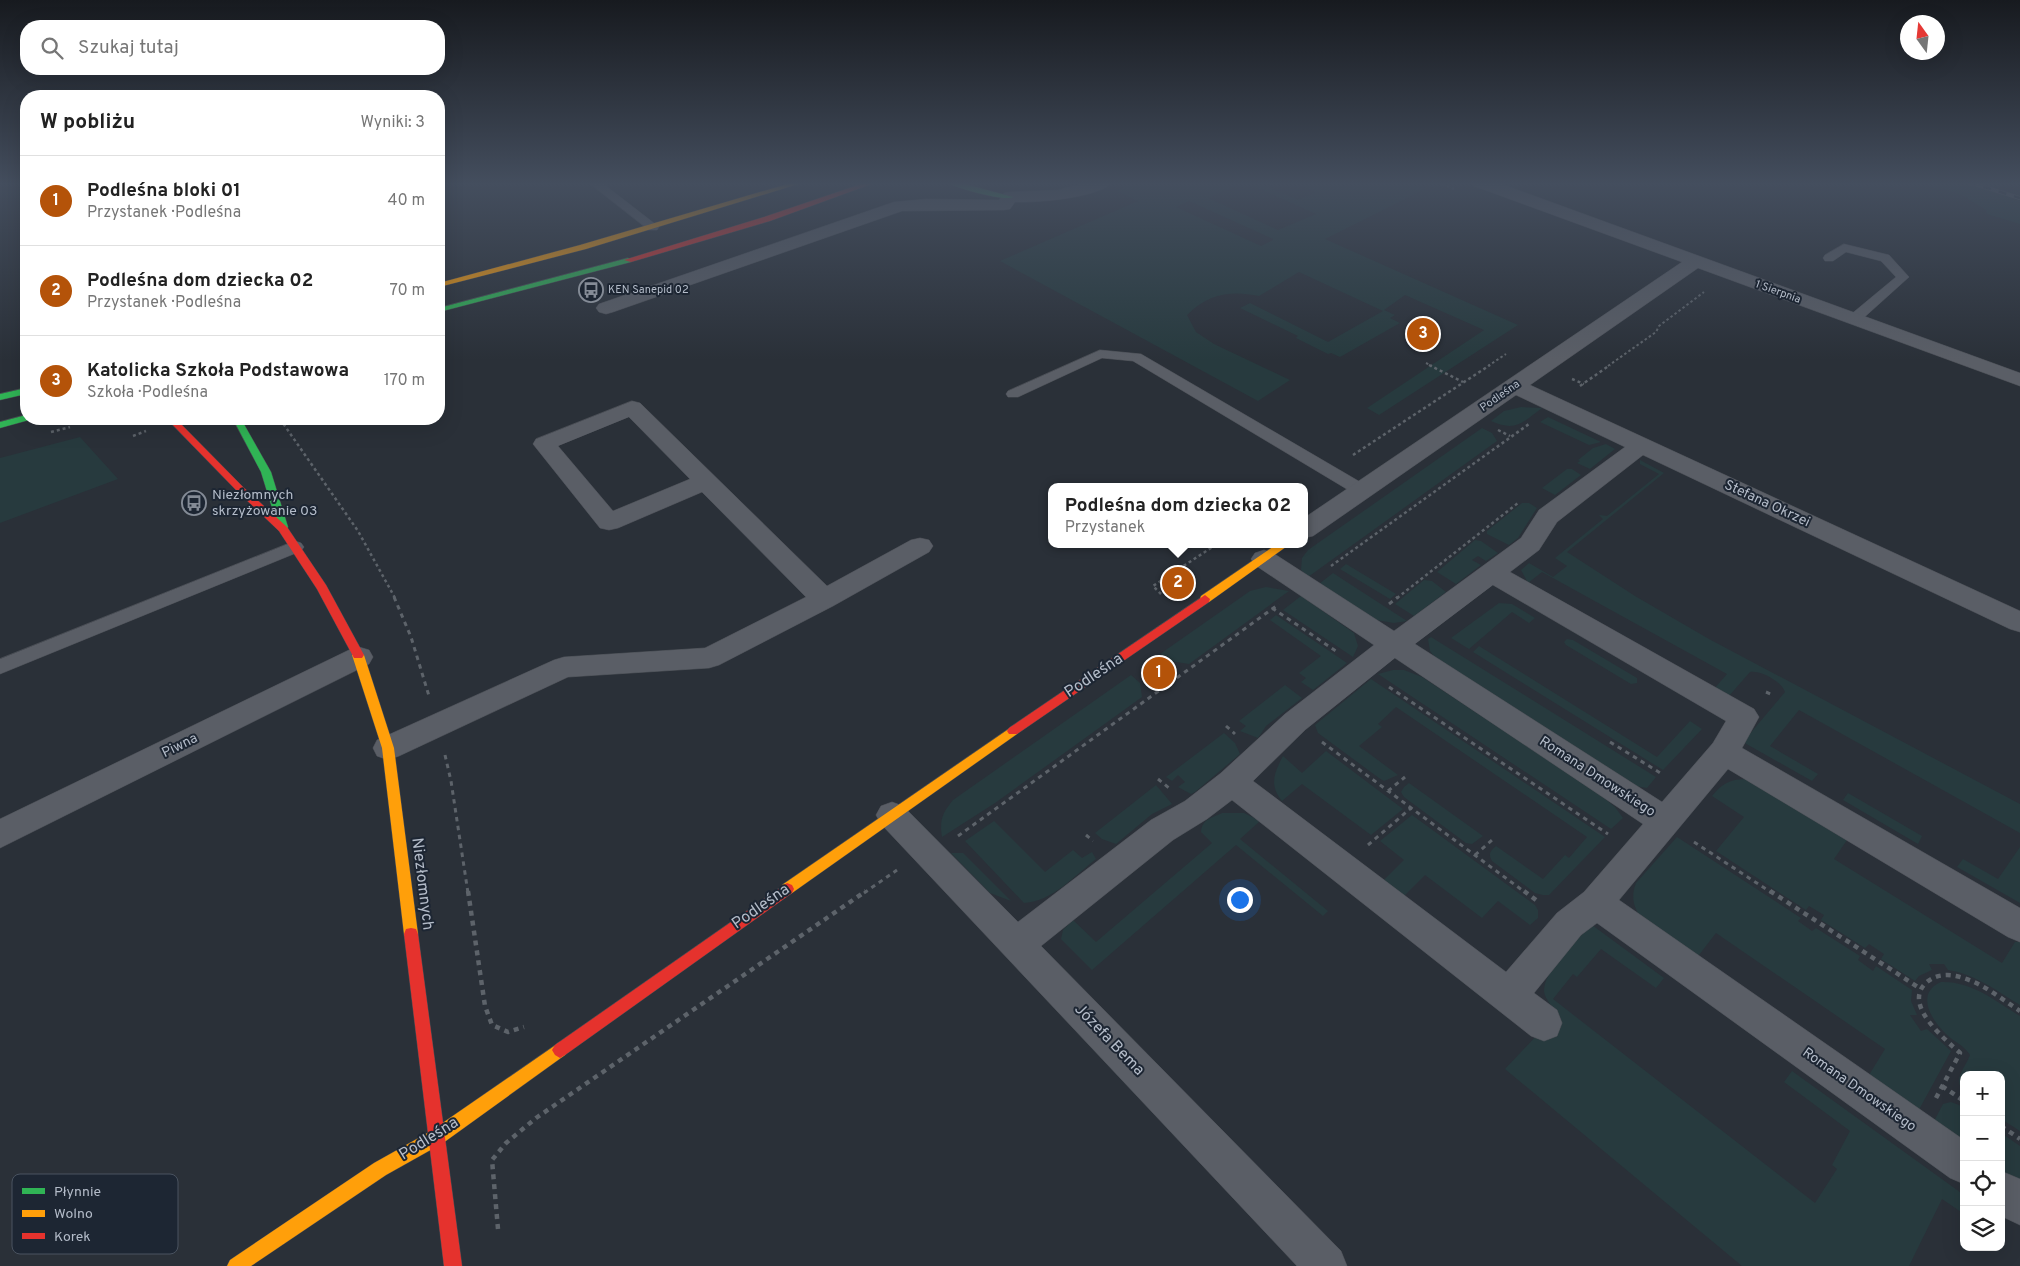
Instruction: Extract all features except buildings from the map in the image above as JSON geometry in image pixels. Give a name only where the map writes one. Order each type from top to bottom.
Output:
[{"type":"street","points":[[445,284],[602,241]]},
{"type":"street","points":[[445,308],[638,256],[686,241]]},
{"type":"street","points":[[606,308],[799,241]]},
{"type":"street","name":"1 Sierpnia","points":[[1642,241],[2020,380]]},
{"type":"street","name":"Podleśna","points":[[1308,527],[1696,261]]},
{"type":"street","name":"Stefana Okrzei","points":[[1514,386],[2020,622]]},
{"type":"street","points":[[0,398],[20,393]]},
{"type":"street","points":[[704,482],[609,522],[544,444],[632,408],[704,482],[824,599]]},
{"type":"street","points":[[0,425],[20,420]]},
{"type":"street","name":"Niezłomnych","points":[[177,425],[283,529],[322,588],[359,657],[388,748],[453,1266]]},
{"type":"street","name":"Niezłomnych","points":[[240,425],[266,472],[283,529]]},
{"type":"street","points":[[1017,944],[1162,830],[1196,810],[1232,782],[1295,722],[1362,668],[1422,626],[1530,544],[1548,516],[1642,445]]},
{"type":"street","points":[[388,748],[564,667],[709,658],[824,599],[920,546]]},
{"type":"street","name":"Podleśna","points":[[236,1266],[380,1169],[437,1137],[892,815],[1274,552]]},
{"type":"street","name":"Romana Dmowskiego","points":[[1274,552],[1305,586],[1664,821],[1583,913],[1960,1161]]},
{"type":"street","points":[[1492,574],[1744,717],[1724,752],[1664,821]]},
{"type":"street","name":"Piwna","points":[[0,834],[359,657]]},
{"type":"street","points":[[1724,752],[2020,926]]},
{"type":"street","points":[[1232,782],[1544,1023]]},
{"type":"street","name":"Józefa Bema","points":[[892,815],[1326,1266]]},
{"type":"street","points":[[1509,995],[1583,913]]},
{"type":"street","points":[[2005,1194],[2020,1204]]},
{"type":"lane","points":[[1829,258],[1844,248],[1884,258],[1903,277],[1854,319]]},
{"type":"lane","points":[[1013,394],[1100,354],[1136,357],[1327,472],[1361,490]]},
{"type":"lane","points":[[0,667],[295,547]]},
{"type":"path","points":[[956,838],[1656,332],[1659,326],[1710,286]]},
{"type":"path","points":[[1327,472],[1509,352]]},
{"type":"path","points":[[1426,363],[1464,382]]},
{"type":"path","points":[[284,425],[352,522],[397,602],[420,664],[438,726],[451,781],[485,1006],[492,1025],[508,1032],[526,1026]]},
{"type":"path","points":[[1389,605],[1519,503]]},
{"type":"path","points":[[1164,599],[1154,586],[1211,548]]},
{"type":"path","points":[[1272,608],[1613,838]]},
{"type":"path","points":[[1295,722],[1475,855],[1583,913]]},
{"type":"path","points":[[1388,791],[1405,777]]},
{"type":"path","points":[[1342,867],[1411,808]]},
{"type":"path","points":[[1664,821],[1921,989]]},
{"type":"path","points":[[1475,855],[1492,840]]},
{"type":"path","points":[[498,1229],[492,1160],[506,1143],[536,1118],[896,869],[904,872]]},
{"type":"path","points":[[1918,1132],[1960,1053],[1939,1036],[1926,1020],[1921,1006],[1921,989],[1926,982],[1934,977],[1949,975],[1966,980],[2020,1011]]},
{"type":"path","points":[[1942,1086],[1960,1098]]},
{"type":"path","points":[[2005,1129],[2020,1139]]},
{"type":"green space","points":[[1046,241],[1250,241],[1261,246],[1271,241],[1330,241],[1518,325],[1379,415],[1367,408],[1484,330],[1405,295],[1384,310],[1395,315],[1390,318],[1400,323],[1340,357],[1331,353],[1328,354],[1296,338],[1298,336],[1240,308],[1250,303],[1328,342],[1383,311],[1299,272],[1259,296],[1238,293],[1220,295],[1203,302],[1187,315],[1196,332],[1214,344],[1290,380],[1258,401],[1000,261]]},
{"type":"green space","points":[[1521,407],[1542,408],[1524,422],[1513,426],[1491,421],[1504,411]]},
{"type":"green space","points":[[1548,417],[1601,442],[1589,445],[1540,422]]},
{"type":"green space","points":[[1482,428],[1492,433],[1497,441],[1308,577],[1301,570],[1302,558],[1308,550]]},
{"type":"green space","points":[[80,437],[118,479],[0,523],[0,458]]},
{"type":"green space","points":[[1606,444],[1615,449],[1590,469],[1577,463],[1580,461],[1578,460],[1593,448]]},
{"type":"green space","points":[[1640,460],[1664,473],[1567,552],[1635,596],[1709,639],[2020,804],[2020,833],[1799,710],[1770,746],[1818,774],[1812,781],[1743,742],[1785,692],[1776,681],[1760,673],[1750,672],[1728,697],[1714,689],[1727,674],[1542,572],[1528,583],[1521,570],[1529,563],[1553,577],[1567,566],[1555,558],[1603,519],[1599,515],[1607,516],[1659,474],[1640,464]]},
{"type":"green space","points":[[1567,469],[1572,469],[1581,475],[1555,495],[1542,488]]},
{"type":"green space","points":[[1522,503],[1529,503],[1537,508],[1518,538],[1509,545],[1487,534],[1487,531]]},
{"type":"green space","points":[[1475,540],[1481,541],[1498,553],[1486,561],[1478,556],[1472,560],[1481,565],[1456,584],[1437,572]]},
{"type":"green space","points":[[1346,564],[1396,594],[1390,599],[1340,569]]},
{"type":"green space","points":[[1333,573],[1407,621],[1394,623],[1376,620],[1319,584]]},
{"type":"green space","points":[[1424,580],[1432,581],[1446,592],[1414,616],[1395,604]]},
{"type":"green space","points":[[1266,587],[1289,591],[1189,664],[1171,661],[1160,654],[1250,591]]},
{"type":"green space","points":[[1301,596],[1354,633],[1358,646],[1353,657],[1283,610]]},
{"type":"green space","points":[[1499,603],[1512,604],[1535,618],[1529,623],[1512,612],[1469,649],[1451,638]]},
{"type":"green space","points":[[1276,615],[1347,663],[1313,690],[1301,682],[1306,678],[1299,673],[1321,656],[1270,620]]},
{"type":"green space","points":[[1431,637],[1656,777],[1647,788],[1635,786],[1437,660],[1430,651],[1428,639]]},
{"type":"green space","points":[[1567,639],[1573,640],[1637,678],[1637,683],[1631,684],[1566,645],[1564,642]]},
{"type":"green space","points":[[1479,646],[1657,757],[1690,721],[1702,729],[1663,770],[1473,652]]},
{"type":"green space","points":[[1393,670],[1404,670],[1422,677],[1598,793],[1615,807],[1623,818],[1611,829],[1378,674]]},
{"type":"green space","points":[[1131,675],[1140,683],[1142,697],[995,803],[942,837],[941,826],[943,817],[953,800]]},
{"type":"green space","points":[[1371,679],[1605,837],[1549,895],[1535,893],[1492,861],[1490,853],[1492,849],[1496,846],[1543,879],[1565,855],[1569,858],[1587,837],[1396,707],[1378,724],[1382,727],[1359,746],[1398,775],[1384,781],[1318,733],[1315,725]]},
{"type":"green space","points":[[1285,685],[1302,698],[1266,726],[1258,738],[1240,731],[1246,726],[1239,721]]},
{"type":"green space","points":[[1224,733],[1235,743],[1240,754],[1195,792],[1191,794],[1178,787],[1185,782],[1178,775],[1172,781],[1166,777]]},
{"type":"green space","points":[[1326,751],[1403,809],[1371,835],[1302,784],[1282,801],[1275,790],[1274,779],[1283,756],[1302,773]]},
{"type":"green space","points":[[1748,779],[1847,840],[1834,859],[2002,963],[2015,942],[2020,942],[2020,1005],[1977,979],[1948,970],[1944,964],[1929,964],[1932,970],[1919,976],[1915,981],[1881,959],[1884,954],[1869,944],[1865,948],[1821,920],[1824,915],[1809,906],[1806,910],[1716,851],[1744,817],[1712,796],[1727,783]]},
{"type":"green space","points":[[1409,783],[1483,836],[1472,844],[1466,843],[1404,797],[1401,792]]},
{"type":"green space","points":[[1156,785],[1172,804],[1152,814],[1116,844],[1102,839],[1095,833]]},
{"type":"green space","points":[[1848,793],[1922,836],[1918,844],[1843,800]]},
{"type":"green space","points":[[1222,813],[1244,813],[1260,821],[1240,839],[1328,911],[1323,916],[1236,845],[1092,970],[1061,939],[1063,930],[1073,920],[1096,942],[1212,843],[1201,832],[1203,824],[1208,819]]},
{"type":"green space","points":[[1412,815],[1535,905],[1538,910],[1538,918],[1530,925],[1498,901],[1482,918],[1425,875],[1402,898],[1381,883],[1404,860],[1380,841]]},
{"type":"green space","points":[[994,821],[1045,872],[1073,850],[1082,858],[1092,852],[1096,859],[1054,893],[1035,901],[1024,903],[965,841]]},
{"type":"green space","points":[[1677,837],[1801,918],[1798,921],[1812,931],[1816,928],[1860,956],[1858,960],[1873,971],[1876,966],[1912,990],[1911,1001],[1917,1015],[1910,1015],[1921,1031],[1927,1029],[1951,1051],[1915,1117],[1869,1075],[1885,1049],[1716,933],[1699,955],[1688,954],[1682,952],[1641,917],[1636,910],[1634,902],[1633,893],[1636,883]]},
{"type":"green space","points":[[2020,847],[2020,903],[1957,867],[1963,859],[1998,879]]},
{"type":"green space","points":[[951,853],[963,853],[1011,901],[990,893]]},
{"type":"green space","points":[[1592,925],[1664,978],[1656,988],[1601,949],[1577,977],[1573,974],[1553,999],[1815,1203],[1837,1169],[1832,1165],[1850,1131],[1784,1082],[1792,1071],[1960,1192],[1960,1211],[1942,1199],[1909,1266],[1742,1266],[1505,1069],[1558,1013],[1546,997],[1544,991],[1545,983],[1562,955]]},
{"type":"green space","points":[[1941,982],[1973,988],[2020,1016],[2020,1131],[2005,1122],[2005,1071],[1962,1071],[1970,1055],[1935,1022],[1927,1000],[1933,987]]},
{"type":"green space","points":[[1951,1102],[1960,1105],[1960,1148],[1931,1127],[1943,1104]]},
{"type":"green space","points":[[2005,1136],[2020,1146],[2020,1191],[2005,1180]]},
{"type":"traffic: fast","points":[[445,308],[628,260]]},
{"type":"traffic: fast","points":[[0,397],[20,392]]},
{"type":"traffic: fast","points":[[0,425],[20,420]]},
{"type":"traffic: fast","points":[[240,425],[266,472],[283,527]]},
{"type":"traffic: slow","points":[[445,283],[603,241]]},
{"type":"traffic: slow","points":[[1205,599],[1279,548]]},
{"type":"traffic: slow","points":[[358,655],[388,748],[411,934]]},
{"type":"traffic: slow","points":[[787,889],[1013,731]]},
{"type":"traffic: slow","points":[[236,1266],[380,1169],[437,1137],[560,1050]]},
{"type":"traffic: jam","points":[[628,260],[692,241]]},
{"type":"traffic: jam","points":[[177,425],[240,489],[283,529],[322,588],[358,655]]},
{"type":"traffic: jam","points":[[1013,731],[1205,599]]},
{"type":"traffic: jam","points":[[560,1050],[787,889]]},
{"type":"traffic: jam","points":[[411,934],[453,1266]]},
{"type":"place","name":"KEN Sanepid 02","points":[[591,290]]},
{"type":"place","name":"Katolicka Szkoła Podstawowa","points":[[1423,334]]},
{"type":"place","name":"Niezłomnych skrzyżowanie 03","points":[[194,503]]},
{"type":"place","name":"Podleśna dom dziecka 02","points":[[1178,583]]},
{"type":"place","name":"Podleśna bloki 01","points":[[1159,673]]}]
